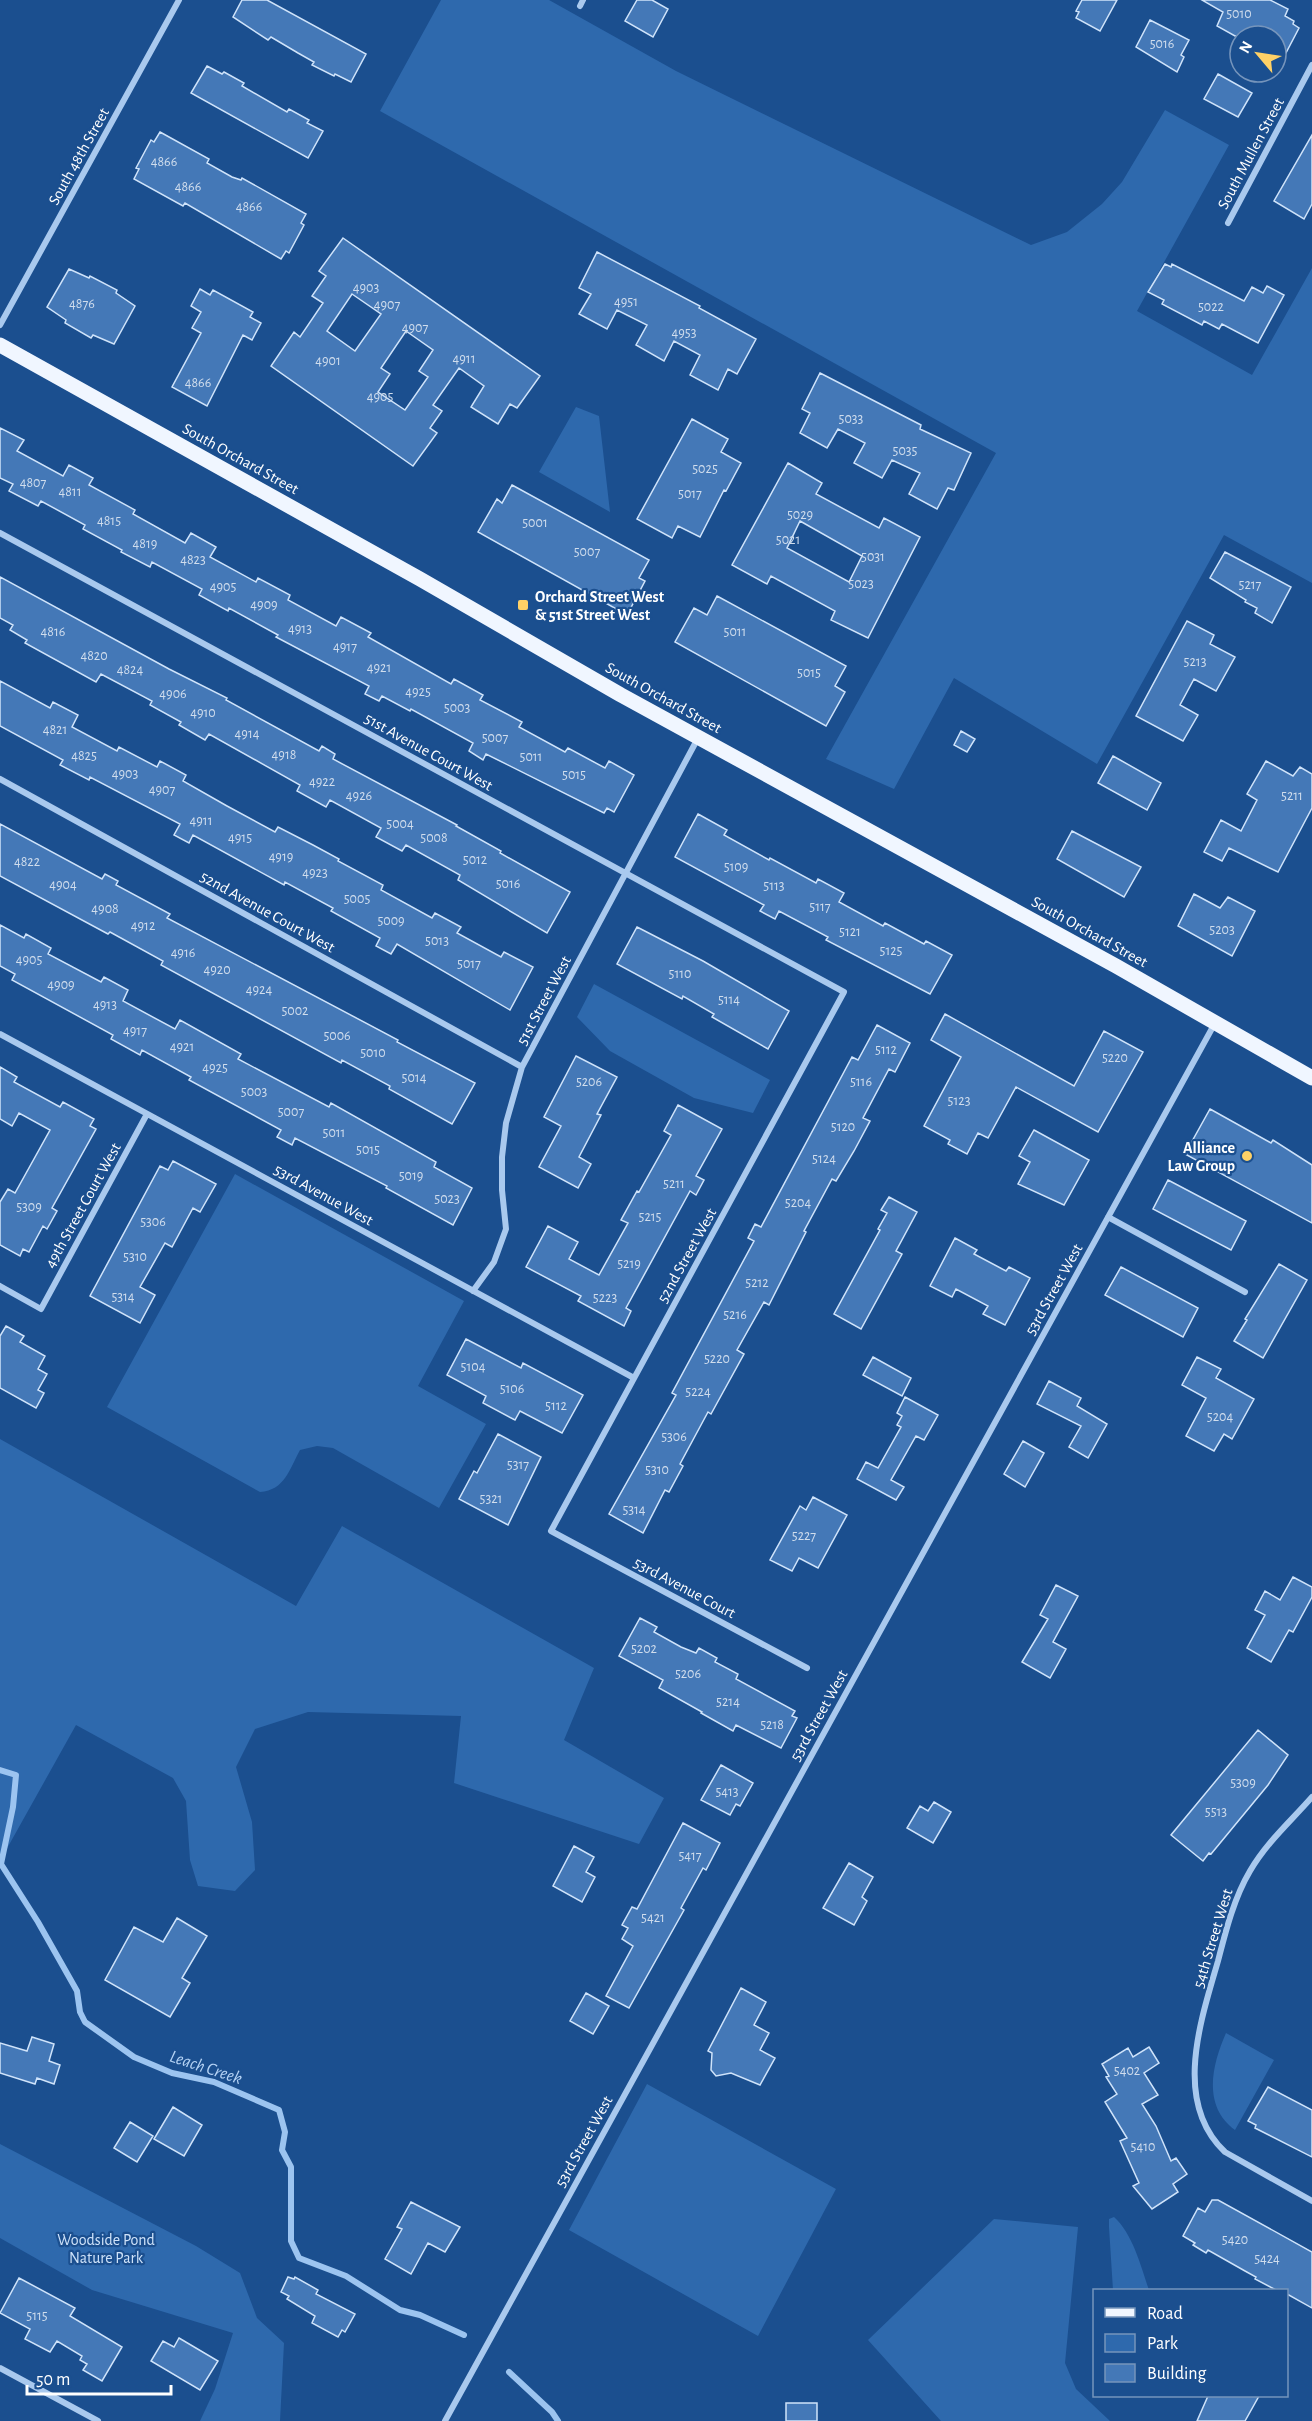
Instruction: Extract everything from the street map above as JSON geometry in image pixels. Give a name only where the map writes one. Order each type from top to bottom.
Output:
[{"type":"main road","name":"South Orchard Street","points":[[0,345],[1312,1078]]},
{"type":"street","name":"South 48th Street","points":[[0,325],[179,0]]},
{"type":"street","name":"South Mullen Street","points":[[1228,223],[1312,65]]},
{"type":"street","name":"51st Avenue Court West","points":[[0,533],[844,992]]},
{"type":"street","name":"51st Street West","points":[[473,1291],[494,1262],[506,1229],[502,1190],[502,1156],[506,1123],[522,1067],[699,737]]},
{"type":"street","name":"52nd Avenue Court West","points":[[0,779],[522,1067]]},
{"type":"street","name":"52nd Street West","points":[[551,1531],[844,992]]},
{"type":"street","name":"53rd Street West","points":[[445,2421],[1215,1023]]},
{"type":"street","name":"53rd Avenue West","points":[[0,1034],[634,1378]]},
{"type":"street","name":"49th Street Court West","points":[[0,1286],[41,1309],[147,1114]]},
{"type":"street","points":[[1108,1217],[1245,1292]]},
{"type":"street","name":"53rd Avenue Court","points":[[551,1531],[807,1668]]},
{"type":"street","name":"54th Street West","points":[[1312,1797],[1258,1858],[1236,1901],[1211,1984],[1196,2053],[1195,2086],[1199,2110],[1210,2136],[1224,2152],[1312,2201]]},
{"type":"street","points":[[0,2368],[98,2421]]},
{"type":"green space","points":[[441,0],[549,0],[676,71],[1031,245],[1067,232],[1102,204],[1122,182],[1165,110],[1229,145],[1137,311],[1252,375],[1312,268],[1312,583],[1224,535],[1097,764],[954,678],[894,789],[826,759],[996,453],[380,111]]},
{"type":"green space","points":[[576,407],[599,416],[610,512],[539,472]]},
{"type":"green space","points":[[594,984],[770,1080],[753,1113],[694,1098],[610,1051],[577,1017]]},
{"type":"green space","points":[[235,1174],[464,1301],[418,1386],[486,1424],[439,1508],[333,1448],[317,1446],[300,1450],[281,1483],[260,1492],[107,1407]]},
{"type":"green space","points":[[0,1439],[296,1606],[342,1526],[594,1668],[564,1740],[664,1798],[639,1844],[454,1783],[461,1716],[308,1712],[255,1729],[236,1767],[252,1822],[255,1870],[235,1891],[198,1886],[190,1860],[186,1801],[173,1778],[76,1725],[0,1861]]},
{"type":"green space","points":[[1226,2033],[1274,2060],[1235,2130],[1218,2109],[1214,2097],[1214,2071]]},
{"type":"green space","points":[[647,2084],[836,2189],[758,2336],[569,2230]]},
{"type":"green space","name":"Woodside Pond Nature Park","points":[[0,2144],[196,2246],[240,2273],[257,2318],[284,2343],[280,2421],[200,2421],[215,2389],[233,2333],[92,2290],[0,2238]]},
{"type":"green space","points":[[1114,2217],[1126,2232],[1149,2289],[1113,2289],[1109,2219]]},
{"type":"green space","points":[[994,2219],[1078,2227],[1065,2363],[1076,2389],[1110,2421],[941,2421],[868,2340]]},
{"type":"building","points":[[242,0],[267,0],[366,54],[351,82],[312,65],[314,62],[271,37],[268,40],[233,17]]},
{"type":"building","points":[[637,0],[652,0],[668,9],[653,37],[625,21]]},
{"type":"building","points":[[1082,0],[1117,0],[1100,31],[1076,18],[1079,12],[1076,11]]},
{"type":"building","points":[[1202,0],[1270,0],[1288,9],[1285,16],[1294,21],[1293,24],[1299,28],[1288,49],[1288,24],[1228,24],[1228,32],[1217,26],[1223,12]]},
{"type":"building","points":[[1150,20],[1189,40],[1181,55],[1184,57],[1177,72],[1136,47]]},
{"type":"building","points":[[207,66],[244,83],[242,86],[287,112],[289,109],[309,120],[307,123],[323,131],[308,158],[191,93]]},
{"type":"building","points":[[1218,74],[1228,80],[1228,84],[1236,84],[1252,93],[1238,117],[1204,99]]},
{"type":"building","points":[[160,132],[209,159],[207,163],[232,177],[241,180],[242,178],[306,214],[301,223],[304,225],[289,253],[286,251],[281,259],[185,203],[183,206],[134,179],[139,169],[136,168],[151,140],[154,142]]},
{"type":"building","points":[[1312,135],[1312,204],[1304,219],[1274,201]]},
{"type":"building","points":[[343,238],[540,376],[517,408],[510,404],[498,424],[471,407],[484,386],[459,368],[433,405],[442,411],[430,428],[437,433],[413,466],[271,366],[294,332],[300,337],[323,303],[312,296],[326,276],[319,271]],"holes":[[[352,294],[381,314],[355,351],[327,331]],[[406,331],[433,350],[419,371],[428,377],[405,410],[378,392],[390,374],[381,368]]]},
{"type":"building","points":[[597,252],[700,306],[699,308],[756,339],[737,374],[728,369],[718,390],[690,375],[700,355],[674,341],[664,361],[636,345],[647,325],[617,310],[607,329],[579,314],[591,294],[579,288]]},
{"type":"building","points":[[1165,264],[1171,267],[1172,264],[1244,301],[1252,287],[1263,293],[1267,286],[1284,295],[1258,343],[1222,324],[1219,329],[1204,321],[1202,325],[1162,304],[1164,300],[1148,292]]},
{"type":"building","points":[[69,269],[89,278],[90,276],[117,290],[116,293],[135,306],[114,344],[93,335],[91,338],[65,323],[66,320],[47,307]]},
{"type":"building","points":[[200,289],[210,295],[213,290],[253,312],[250,317],[261,323],[252,340],[243,335],[207,406],[172,387],[201,333],[192,328],[201,312],[191,306]]},
{"type":"building","points":[[820,373],[921,425],[920,429],[971,453],[954,490],[948,488],[937,509],[909,494],[920,473],[892,460],[882,478],[854,463],[865,443],[838,429],[827,448],[800,433],[810,413],[802,409]]},
{"type":"building","points":[[692,419],[728,439],[721,452],[741,463],[700,537],[678,526],[672,538],[637,519]]},
{"type":"building","points":[[0,428],[24,440],[17,451],[63,476],[69,465],[93,478],[89,485],[135,510],[133,514],[185,543],[191,533],[216,547],[210,557],[256,582],[258,578],[290,595],[288,600],[336,626],[341,617],[371,633],[368,637],[451,684],[454,679],[483,695],[480,700],[522,722],[519,727],[565,752],[568,748],[605,768],[609,761],[634,775],[614,812],[607,808],[604,813],[486,754],[483,760],[469,751],[473,743],[411,709],[410,711],[382,696],[379,701],[365,694],[369,686],[276,637],[278,635],[229,608],[228,611],[199,595],[202,589],[152,562],[150,567],[121,552],[122,550],[83,529],[85,525],[41,501],[38,506],[9,491],[13,484],[0,478]]},
{"type":"building","points":[[788,463],[822,483],[816,494],[879,528],[884,518],[920,537],[868,638],[831,620],[835,611],[771,576],[767,584],[732,565]],"holes":[[[800,521],[862,556],[849,582],[787,548]]]},
{"type":"building","points":[[512,485],[649,560],[639,578],[645,581],[627,615],[478,532],[497,499],[502,503]]},
{"type":"building","points":[[1225,552],[1291,587],[1272,623],[1255,613],[1257,608],[1245,602],[1246,600],[1210,578]]},
{"type":"building","points":[[0,577],[227,698],[226,700],[319,751],[322,746],[335,754],[333,759],[457,825],[501,851],[500,853],[570,892],[547,933],[458,880],[460,875],[406,845],[402,851],[376,837],[381,828],[330,800],[326,807],[297,791],[300,785],[209,734],[205,740],[179,725],[181,722],[150,705],[152,701],[101,674],[96,682],[25,643],[27,640],[10,630],[13,625],[0,618]]},
{"type":"building","points":[[717,596],[846,666],[835,686],[845,692],[826,726],[675,642],[694,608],[707,615]]},
{"type":"building","points":[[1187,621],[1214,635],[1210,644],[1235,657],[1216,691],[1194,679],[1180,705],[1198,715],[1183,741],[1136,716]]},
{"type":"building","points":[[0,681],[50,708],[53,702],[78,715],[72,727],[117,751],[119,747],[157,767],[160,761],[186,775],[183,781],[227,806],[275,832],[278,827],[339,859],[338,861],[383,885],[381,890],[432,918],[435,913],[461,927],[457,933],[501,957],[504,952],[533,967],[510,1010],[397,944],[391,954],[376,946],[380,938],[331,911],[333,908],[285,882],[284,885],[193,835],[189,843],[174,835],[180,824],[90,777],[89,780],[60,765],[63,760],[0,726]]},
{"type":"building","points":[[961,731],[975,739],[967,752],[954,745]]},
{"type":"building","points":[[1113,756],[1161,783],[1147,810],[1098,783]]},
{"type":"building","points":[[1266,761],[1293,776],[1300,767],[1312,774],[1312,808],[1278,872],[1229,848],[1222,861],[1204,852],[1221,820],[1241,831],[1257,800],[1247,794]]},
{"type":"building","points":[[698,814],[727,830],[724,835],[769,860],[770,858],[816,883],[818,879],[844,893],[839,902],[883,926],[885,923],[924,944],[926,941],[952,955],[930,994],[826,940],[828,937],[779,911],[775,919],[760,911],[764,905],[675,857]]},
{"type":"building","points":[[0,824],[102,879],[105,874],[118,881],[116,885],[170,914],[167,918],[475,1083],[452,1124],[389,1089],[390,1086],[342,1060],[341,1063],[161,965],[163,961],[0,876]]},
{"type":"building","points":[[1072,831],[1141,867],[1124,897],[1057,859]]},
{"type":"building","points":[[1194,894],[1220,908],[1228,897],[1255,911],[1232,956],[1178,926]]},
{"type":"building","points":[[0,925],[24,938],[26,934],[51,948],[48,954],[101,982],[104,977],[128,990],[123,1001],[175,1029],[180,1020],[241,1054],[238,1059],[329,1107],[331,1103],[436,1162],[434,1167],[472,1188],[453,1225],[386,1188],[387,1186],[295,1138],[292,1145],[277,1137],[281,1130],[189,1080],[191,1077],[142,1050],[140,1055],[111,1039],[113,1035],[12,980],[15,974],[0,966]]},
{"type":"building","points":[[637,927],[703,961],[789,1011],[768,1049],[712,1017],[714,1014],[683,996],[682,999],[617,964]]},
{"type":"building","points":[[945,1014],[1074,1086],[1104,1031],[1143,1052],[1098,1132],[1016,1087],[988,1138],[978,1133],[967,1154],[948,1144],[950,1140],[924,1126],[961,1057],[931,1040]]},
{"type":"building","points":[[877,1025],[910,1043],[895,1072],[889,1069],[863,1118],[870,1121],[836,1181],[832,1179],[769,1305],[764,1302],[737,1350],[744,1354],[711,1414],[708,1412],[680,1464],[683,1466],[669,1492],[665,1490],[643,1533],[609,1514],[676,1395],[672,1393],[754,1241],[748,1238],[755,1224],[761,1227],[852,1057],[858,1060]]},
{"type":"building","points":[[576,1056],[617,1077],[597,1114],[601,1115],[579,1157],[591,1164],[578,1188],[539,1167],[561,1126],[544,1117]]},
{"type":"building","points":[[0,1067],[17,1077],[14,1082],[60,1107],[63,1102],[94,1119],[90,1126],[96,1129],[52,1208],[57,1211],[47,1229],[43,1226],[29,1252],[23,1249],[20,1256],[0,1245],[0,1202],[8,1189],[15,1193],[50,1130],[19,1113],[12,1126],[0,1119]]},
{"type":"building","points":[[678,1105],[722,1129],[696,1176],[704,1180],[696,1195],[690,1191],[626,1308],[631,1311],[624,1326],[578,1301],[581,1296],[526,1267],[548,1226],[578,1242],[569,1259],[599,1275],[628,1223],[621,1220],[671,1135],[664,1131]]},
{"type":"building","points":[[1210,1109],[1271,1143],[1273,1140],[1312,1165],[1312,1223],[1185,1154]]},
{"type":"building","points":[[1034,1130],[1089,1160],[1064,1205],[1018,1184],[1030,1162],[1019,1156]]},
{"type":"building","points":[[173,1161],[216,1184],[200,1212],[193,1208],[172,1247],[165,1243],[140,1287],[155,1295],[140,1323],[90,1296],[160,1166],[168,1170]]},
{"type":"building","points":[[1168,1180],[1246,1221],[1231,1250],[1153,1209]]},
{"type":"building","points":[[889,1197],[917,1212],[896,1251],[902,1254],[861,1329],[834,1314],[880,1230],[878,1229],[887,1213],[881,1210]]},
{"type":"building","points":[[955,1238],[977,1250],[974,1254],[1006,1271],[1009,1267],[1030,1278],[1005,1325],[983,1314],[988,1306],[956,1289],[952,1297],[930,1286]]},
{"type":"building","points":[[1279,1264],[1307,1280],[1263,1358],[1234,1341]]},
{"type":"building","points":[[1121,1267],[1198,1308],[1183,1337],[1105,1295]]},
{"type":"building","points":[[6,1326],[24,1336],[20,1342],[45,1356],[38,1369],[47,1374],[38,1390],[44,1393],[36,1408],[0,1388],[0,1336]]},
{"type":"building","points":[[466,1339],[521,1368],[523,1363],[583,1395],[562,1433],[520,1411],[515,1420],[483,1403],[486,1396],[447,1375]]},
{"type":"building","points":[[873,1357],[911,1378],[902,1396],[863,1375]]},
{"type":"building","points":[[1197,1357],[1221,1369],[1216,1378],[1254,1399],[1232,1439],[1224,1434],[1214,1451],[1186,1436],[1206,1398],[1182,1385]]},
{"type":"building","points":[[1049,1381],[1081,1398],[1077,1406],[1107,1424],[1088,1458],[1069,1447],[1081,1426],[1037,1404]]},
{"type":"building","points":[[905,1397],[938,1415],[924,1440],[916,1436],[891,1480],[904,1487],[896,1500],[857,1479],[866,1462],[878,1468],[901,1427],[897,1425],[902,1416],[897,1413]]},
{"type":"building","points":[[498,1434],[541,1457],[508,1525],[459,1499],[474,1471],[477,1473]]},
{"type":"building","points":[[1023,1441],[1044,1453],[1025,1487],[1004,1474]]},
{"type":"building","points":[[813,1497],[847,1515],[818,1568],[799,1558],[792,1571],[770,1560],[800,1506],[806,1510]]},
{"type":"building","points":[[1293,1577],[1312,1587],[1312,1597],[1293,1632],[1289,1630],[1271,1662],[1247,1648],[1265,1615],[1255,1610],[1265,1591],[1280,1600]]},
{"type":"building","points":[[1056,1585],[1078,1596],[1053,1642],[1066,1649],[1050,1678],[1022,1662],[1048,1619],[1040,1615]]},
{"type":"building","points":[[640,1618],[657,1627],[654,1632],[681,1647],[696,1653],[699,1648],[717,1658],[715,1662],[738,1674],[736,1679],[795,1711],[792,1716],[797,1718],[781,1748],[736,1725],[733,1731],[701,1713],[659,1688],[663,1680],[619,1656]]},
{"type":"building","points":[[1258,1730],[1288,1755],[1268,1785],[1203,1861],[1171,1835]]},
{"type":"building","points":[[721,1765],[753,1783],[740,1806],[736,1804],[730,1815],[701,1800]]},
{"type":"building","points":[[934,1802],[951,1812],[933,1843],[907,1828],[920,1806],[928,1811]]},
{"type":"building","points":[[683,1823],[720,1843],[706,1870],[703,1868],[681,1908],[684,1910],[629,2008],[606,1996],[633,1946],[622,1939],[628,1928],[622,1925],[632,1907],[637,1909]]},
{"type":"building","points":[[574,1846],[594,1857],[586,1872],[595,1877],[582,1902],[553,1886]]},
{"type":"building","points":[[849,1863],[873,1877],[862,1897],[867,1901],[854,1925],[823,1908]]},
{"type":"building","points":[[177,1918],[207,1936],[182,1978],[190,1983],[170,2017],[105,1980],[134,1927],[163,1942]]},
{"type":"building","points":[[741,1988],[766,2002],[754,2025],[769,2033],[760,2050],[775,2058],[760,2085],[731,2073],[716,2076],[711,2070],[712,2053],[708,2051]]},
{"type":"building","points":[[586,1993],[609,2006],[593,2034],[570,2021]]},
{"type":"building","points":[[32,2037],[54,2044],[49,2061],[60,2065],[54,2084],[37,2078],[35,2084],[0,2073],[0,2043],[27,2051]]},
{"type":"building","points":[[1149,2047],[1159,2063],[1144,2073],[1158,2095],[1142,2104],[1156,2126],[1171,2161],[1176,2158],[1187,2174],[1173,2184],[1178,2192],[1152,2209],[1133,2186],[1139,2183],[1120,2141],[1127,2138],[1105,2102],[1117,2094],[1106,2077],[1109,2076],[1102,2064],[1128,2048],[1133,2057]]},
{"type":"building","points":[[1268,2087],[1312,2110],[1312,2157],[1255,2128],[1256,2125],[1248,2121]]},
{"type":"building","points":[[173,2107],[202,2125],[184,2156],[154,2139]]},
{"type":"building","points":[[130,2122],[153,2136],[137,2162],[114,2148]]},
{"type":"building","points":[[1212,2200],[1218,2200],[1312,2252],[1312,2308],[1288,2295],[1288,2289],[1274,2289],[1208,2250],[1206,2253],[1193,2245],[1195,2243],[1183,2236],[1198,2208],[1205,2212]]},
{"type":"building","points":[[411,2202],[460,2227],[445,2252],[428,2243],[411,2274],[385,2259],[402,2229],[397,2227]]},
{"type":"building","points":[[288,2277],[294,2279],[295,2277],[318,2290],[316,2294],[355,2314],[345,2332],[342,2330],[338,2337],[312,2323],[315,2316],[287,2299],[289,2296],[281,2292]]},
{"type":"building","points":[[19,2278],[75,2308],[70,2316],[122,2347],[102,2381],[83,2370],[87,2364],[80,2360],[82,2356],[57,2341],[50,2352],[25,2339],[30,2329],[0,2313]]},
{"type":"building","points":[[179,2338],[218,2361],[200,2390],[151,2361],[163,2341],[174,2347]]},
{"type":"building","points":[[1208,2397],[1258,2397],[1245,2421],[1197,2421]]},
{"type":"building","points":[[786,2403],[817,2403],[817,2421],[786,2421]]},
{"type":"waterway","name":"Leach Creek","points":[[0,1770],[16,1775],[13,1807],[1,1864],[38,1922],[77,1991],[80,2012],[85,2022],[134,2057],[172,2073],[214,2082],[279,2110],[285,2132],[282,2150],[291,2167],[291,2241],[299,2258],[346,2276],[400,2310],[420,2315],[464,2335]]},
{"type":"waterway","name":"Leach Creek","points":[[509,2372],[552,2412],[558,2421]]},
{"type":"place","name":"Orchard Street West & 51st Street West","points":[[523,605]]},
{"type":"place","name":"Alliance Law Group","points":[[1247,1156]]}]
